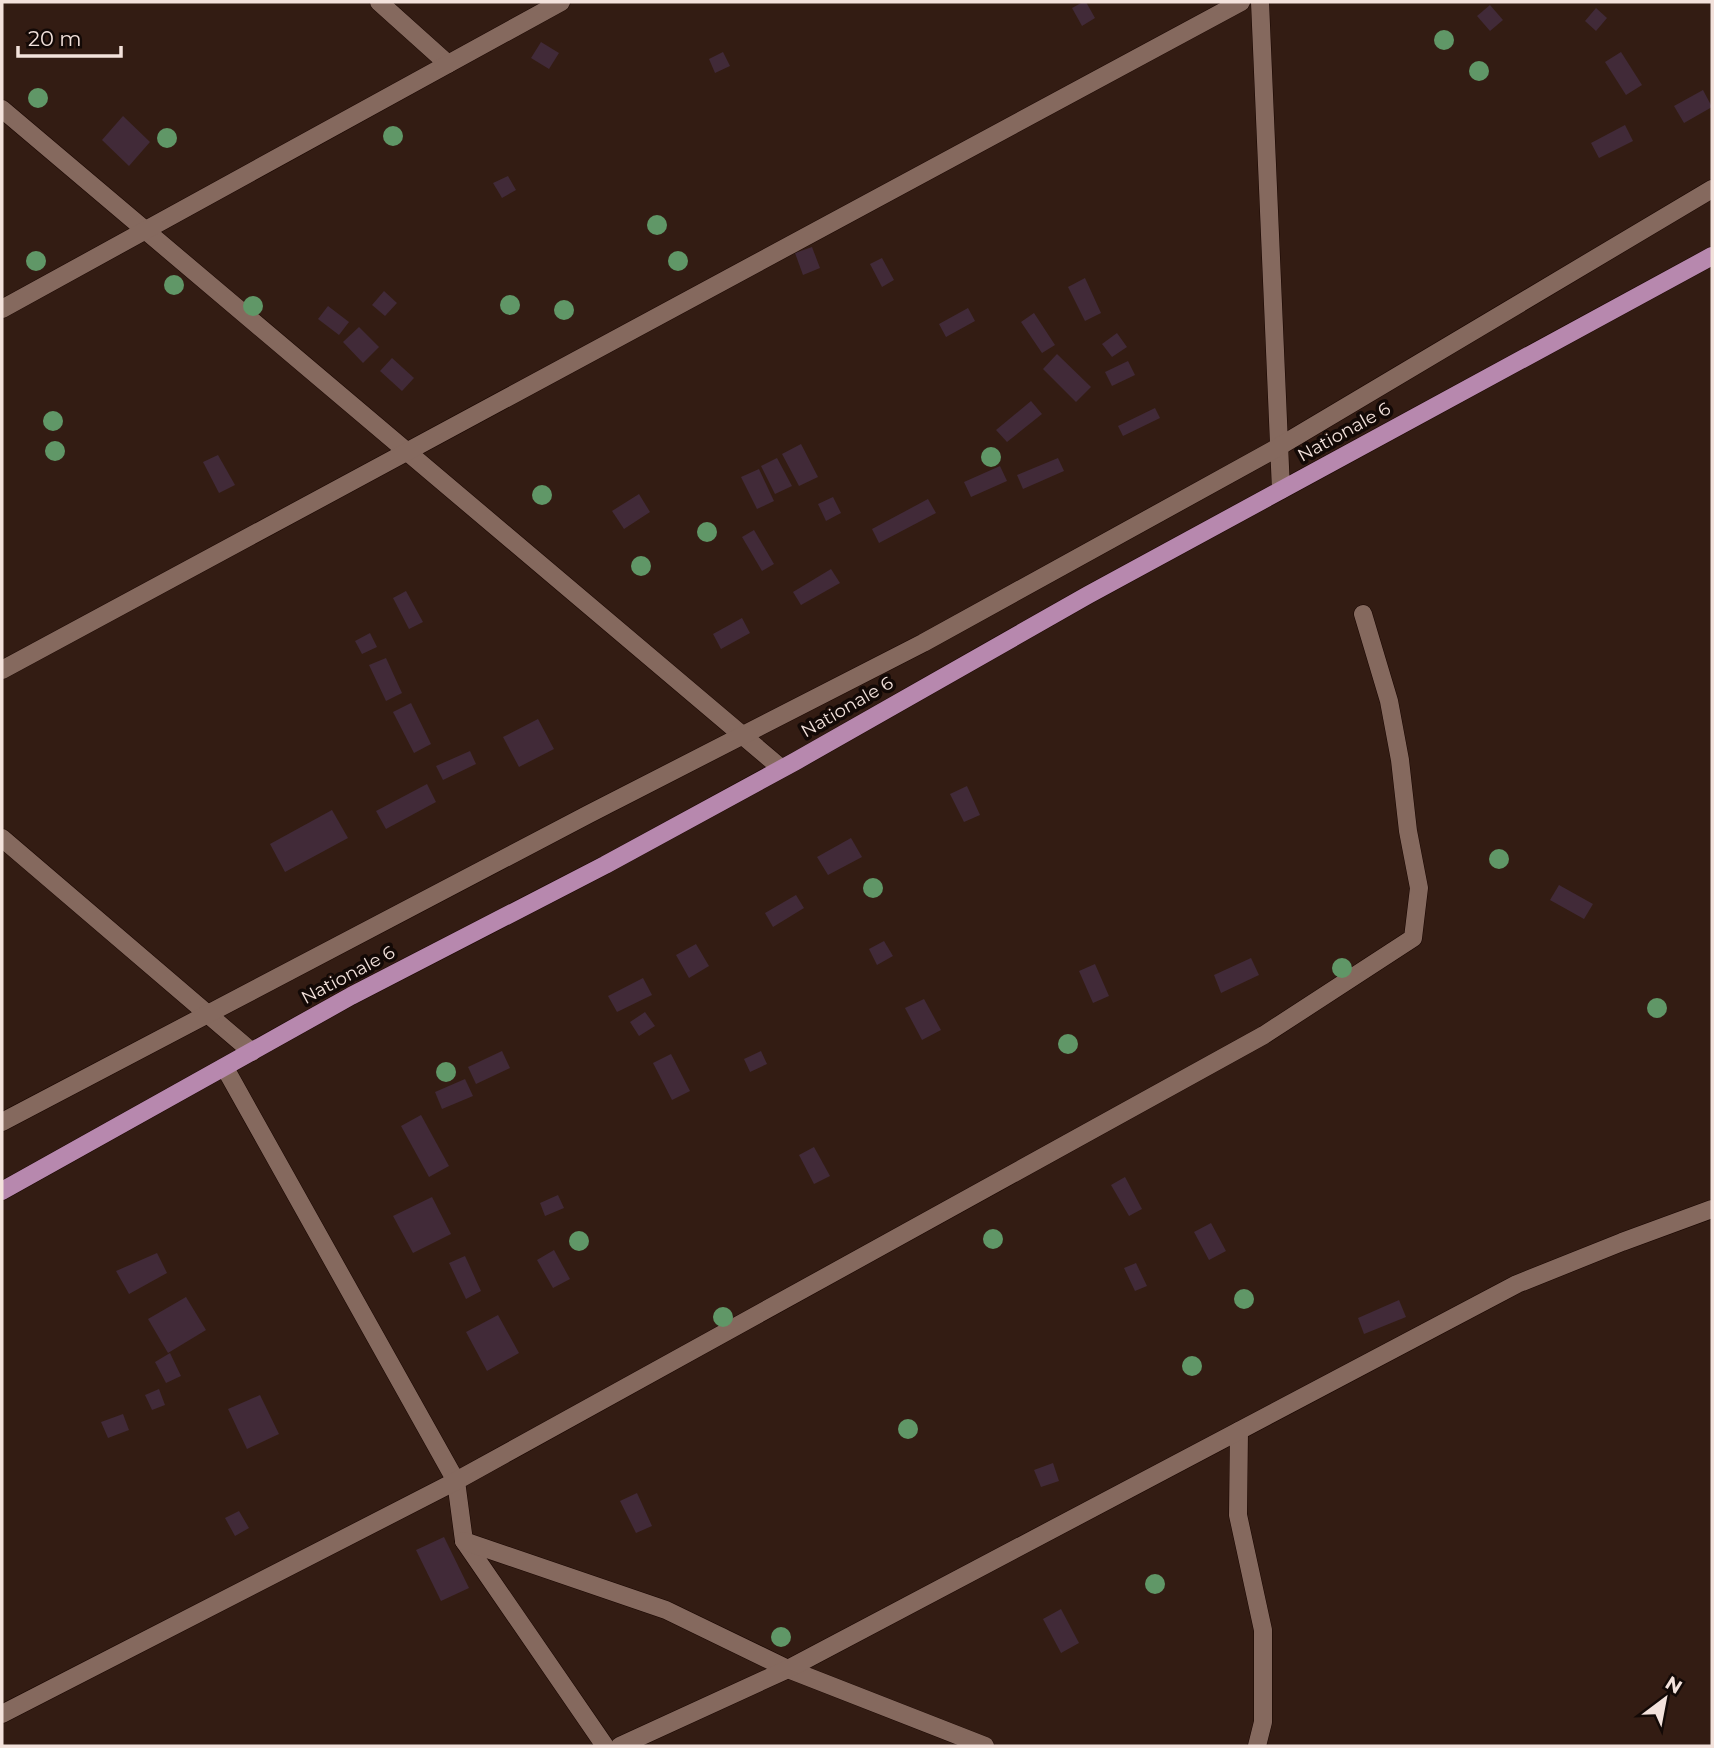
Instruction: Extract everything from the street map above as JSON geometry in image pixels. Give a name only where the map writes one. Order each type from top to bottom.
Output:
[{"type":"main road","name":"Nationale 6","points":[[2,1191],[351,996],[604,865],[1088,595],[1712,256]]},
{"type":"street","points":[[379,2],[448,64]]},
{"type":"street","points":[[2,309],[561,2]]},
{"type":"street","points":[[2,670],[1241,2]]},
{"type":"street","points":[[1260,2],[1281,490]]},
{"type":"street","points":[[2,109],[781,768]]},
{"type":"street","points":[[2,1122],[923,643],[1279,446],[1712,188]]},
{"type":"street","points":[[2,1714],[456,1481],[1264,1035],[1413,938],[1419,888],[1408,831],[1400,760],[1389,701],[1363,614]]},
{"type":"street","points":[[2,838],[252,1052]]},
{"type":"street","points":[[225,1068],[456,1481],[464,1541],[605,1746]]},
{"type":"street","points":[[620,1746],[788,1669],[1517,1284],[1712,1209]]},
{"type":"street","points":[[1239,1431],[1238,1515],[1263,1630],[1263,1722],[1257,1746]]},
{"type":"street","points":[[464,1541],[666,1610],[788,1669],[985,1746]]},
{"type":"building","points":[[1086,2],[1095,18],[1082,26],[1072,8]]},
{"type":"building","points":[[1490,5],[1503,20],[1490,31],[1477,16]]},
{"type":"building","points":[[1596,8],[1607,18],[1596,31],[1585,21]]},
{"type":"building","points":[[541,42],[559,53],[549,69],[531,58]]},
{"type":"building","points":[[723,52],[730,66],[715,73],[709,59]]},
{"type":"building","points":[[1621,52],[1642,85],[1626,95],[1605,62]]},
{"type":"building","points":[[1703,90],[1712,107],[1684,123],[1674,106]]},
{"type":"building","points":[[123,116],[150,142],[129,166],[102,140]]},
{"type":"building","points":[[1625,125],[1633,141],[1599,158],[1591,143]]},
{"type":"building","points":[[508,176],[516,190],[502,198],[493,183]]},
{"type":"building","points":[[812,247],[820,268],[803,275],[795,253]]},
{"type":"building","points":[[882,258],[894,280],[882,287],[870,264]]},
{"type":"building","points":[[1085,278],[1101,313],[1085,321],[1068,287]]},
{"type":"building","points":[[384,291],[397,303],[385,316],[372,305]]},
{"type":"building","points":[[328,306],[349,322],[339,335],[318,319]]},
{"type":"building","points":[[968,308],[975,321],[946,337],[939,324]]},
{"type":"building","points":[[1034,313],[1055,345],[1042,353],[1021,322]]},
{"type":"building","points":[[359,327],[379,347],[363,363],[343,342]]},
{"type":"building","points":[[1117,333],[1127,347],[1112,357],[1102,344]]},
{"type":"building","points":[[1057,354],[1091,387],[1076,402],[1043,369]]},
{"type":"building","points":[[392,358],[414,378],[402,391],[380,371]]},
{"type":"building","points":[[1128,361],[1135,375],[1112,386],[1105,372]]},
{"type":"building","points":[[1031,401],[1042,414],[1007,442],[996,430]]},
{"type":"building","points":[[1155,408],[1160,418],[1123,436],[1118,426]]},
{"type":"building","points":[[801,444],[818,477],[799,486],[782,454]]},
{"type":"building","points":[[218,455],[235,485],[219,493],[203,462]]},
{"type":"building","points":[[777,458],[792,486],[775,494],[761,466]]},
{"type":"building","points":[[1058,458],[1064,471],[1023,489],[1017,475]]},
{"type":"building","points":[[1000,466],[1007,481],[971,497],[964,482]]},
{"type":"building","points":[[759,469],[774,501],[757,509],[741,477]]},
{"type":"building","points":[[639,494],[650,512],[624,529],[612,511]]},
{"type":"building","points":[[833,497],[841,513],[826,521],[818,504]]},
{"type":"building","points":[[928,499],[936,513],[879,543],[872,529]]},
{"type":"building","points":[[754,530],[774,564],[762,571],[742,537]]},
{"type":"building","points":[[831,569],[840,583],[801,605],[793,592]]},
{"type":"building","points":[[406,591],[423,622],[409,629],[393,598]]},
{"type":"building","points":[[742,618],[750,633],[721,649],[713,634]]},
{"type":"building","points":[[370,633],[377,647],[362,654],[355,641]]},
{"type":"building","points":[[386,658],[402,693],[386,701],[369,665]]},
{"type":"building","points":[[411,703],[431,744],[414,753],[393,712]]},
{"type":"building","points":[[538,719],[554,749],[519,767],[503,737]]},
{"type":"building","points":[[470,751],[476,764],[443,780],[436,766]]},
{"type":"building","points":[[427,784],[436,802],[386,829],[376,811]]},
{"type":"building","points":[[967,786],[980,815],[964,822],[950,794]]},
{"type":"building","points":[[332,810],[348,838],[285,872],[270,844]]},
{"type":"building","points":[[851,838],[862,857],[828,875],[817,857]]},
{"type":"building","points":[[1559,885],[1593,904],[1584,919],[1550,900]]},
{"type":"building","points":[[796,895],[804,908],[773,927],[765,913]]},
{"type":"building","points":[[884,941],[893,956],[877,965],[869,949]]},
{"type":"building","points":[[696,944],[709,966],[689,978],[676,955]]},
{"type":"building","points":[[1251,958],[1259,975],[1221,993],[1214,975]]},
{"type":"building","points":[[1095,964],[1109,996],[1093,1003],[1079,971]]},
{"type":"building","points":[[643,978],[652,995],[617,1012],[608,996]]},
{"type":"building","points":[[924,999],[941,1030],[922,1040],[905,1008]]},
{"type":"building","points":[[645,1012],[655,1026],[639,1036],[630,1022]]},
{"type":"building","points":[[502,1051],[510,1068],[476,1084],[468,1067]]},
{"type":"building","points":[[761,1051],[767,1064],[750,1072],[744,1059]]},
{"type":"building","points":[[671,1054],[690,1091],[672,1100],[653,1063]]},
{"type":"building","points":[[465,1079],[473,1096],[442,1109],[435,1092]]},
{"type":"building","points":[[421,1115],[449,1166],[429,1177],[401,1126]]},
{"type":"building","points":[[814,1147],[830,1176],[814,1184],[799,1155]]},
{"type":"building","points":[[1125,1177],[1142,1209],[1129,1216],[1111,1185]]},
{"type":"building","points":[[558,1195],[564,1208],[545,1216],[540,1203]]},
{"type":"building","points":[[432,1197],[451,1234],[413,1253],[393,1216]]},
{"type":"building","points":[[1211,1223],[1226,1251],[1209,1260],[1194,1232]]},
{"type":"building","points":[[554,1250],[570,1279],[553,1288],[537,1260]]},
{"type":"building","points":[[157,1253],[167,1273],[129,1294],[116,1271]]},
{"type":"building","points":[[465,1256],[481,1291],[466,1299],[449,1263]]},
{"type":"building","points":[[1136,1263],[1147,1286],[1135,1291],[1124,1268]]},
{"type":"building","points":[[186,1297],[206,1330],[168,1353],[148,1319]]},
{"type":"building","points":[[1399,1300],[1406,1317],[1364,1334],[1358,1318]]},
{"type":"building","points":[[498,1315],[519,1353],[487,1371],[466,1332]]},
{"type":"building","points":[[170,1353],[181,1376],[166,1383],[155,1362]]},
{"type":"building","points":[[159,1389],[165,1405],[152,1410],[145,1395]]},
{"type":"building","points":[[260,1395],[279,1434],[247,1449],[228,1409]]},
{"type":"building","points":[[123,1414],[129,1430],[108,1438],[101,1422]]},
{"type":"building","points":[[1053,1463],[1059,1481],[1041,1487],[1034,1470]]},
{"type":"building","points":[[637,1493],[652,1526],[636,1533],[620,1501]]},
{"type":"building","points":[[239,1511],[249,1528],[235,1536],[225,1518]]},
{"type":"building","points":[[444,1537],[469,1588],[441,1601],[416,1550]]},
{"type":"building","points":[[1061,1609],[1079,1643],[1061,1653],[1043,1619]]}]
